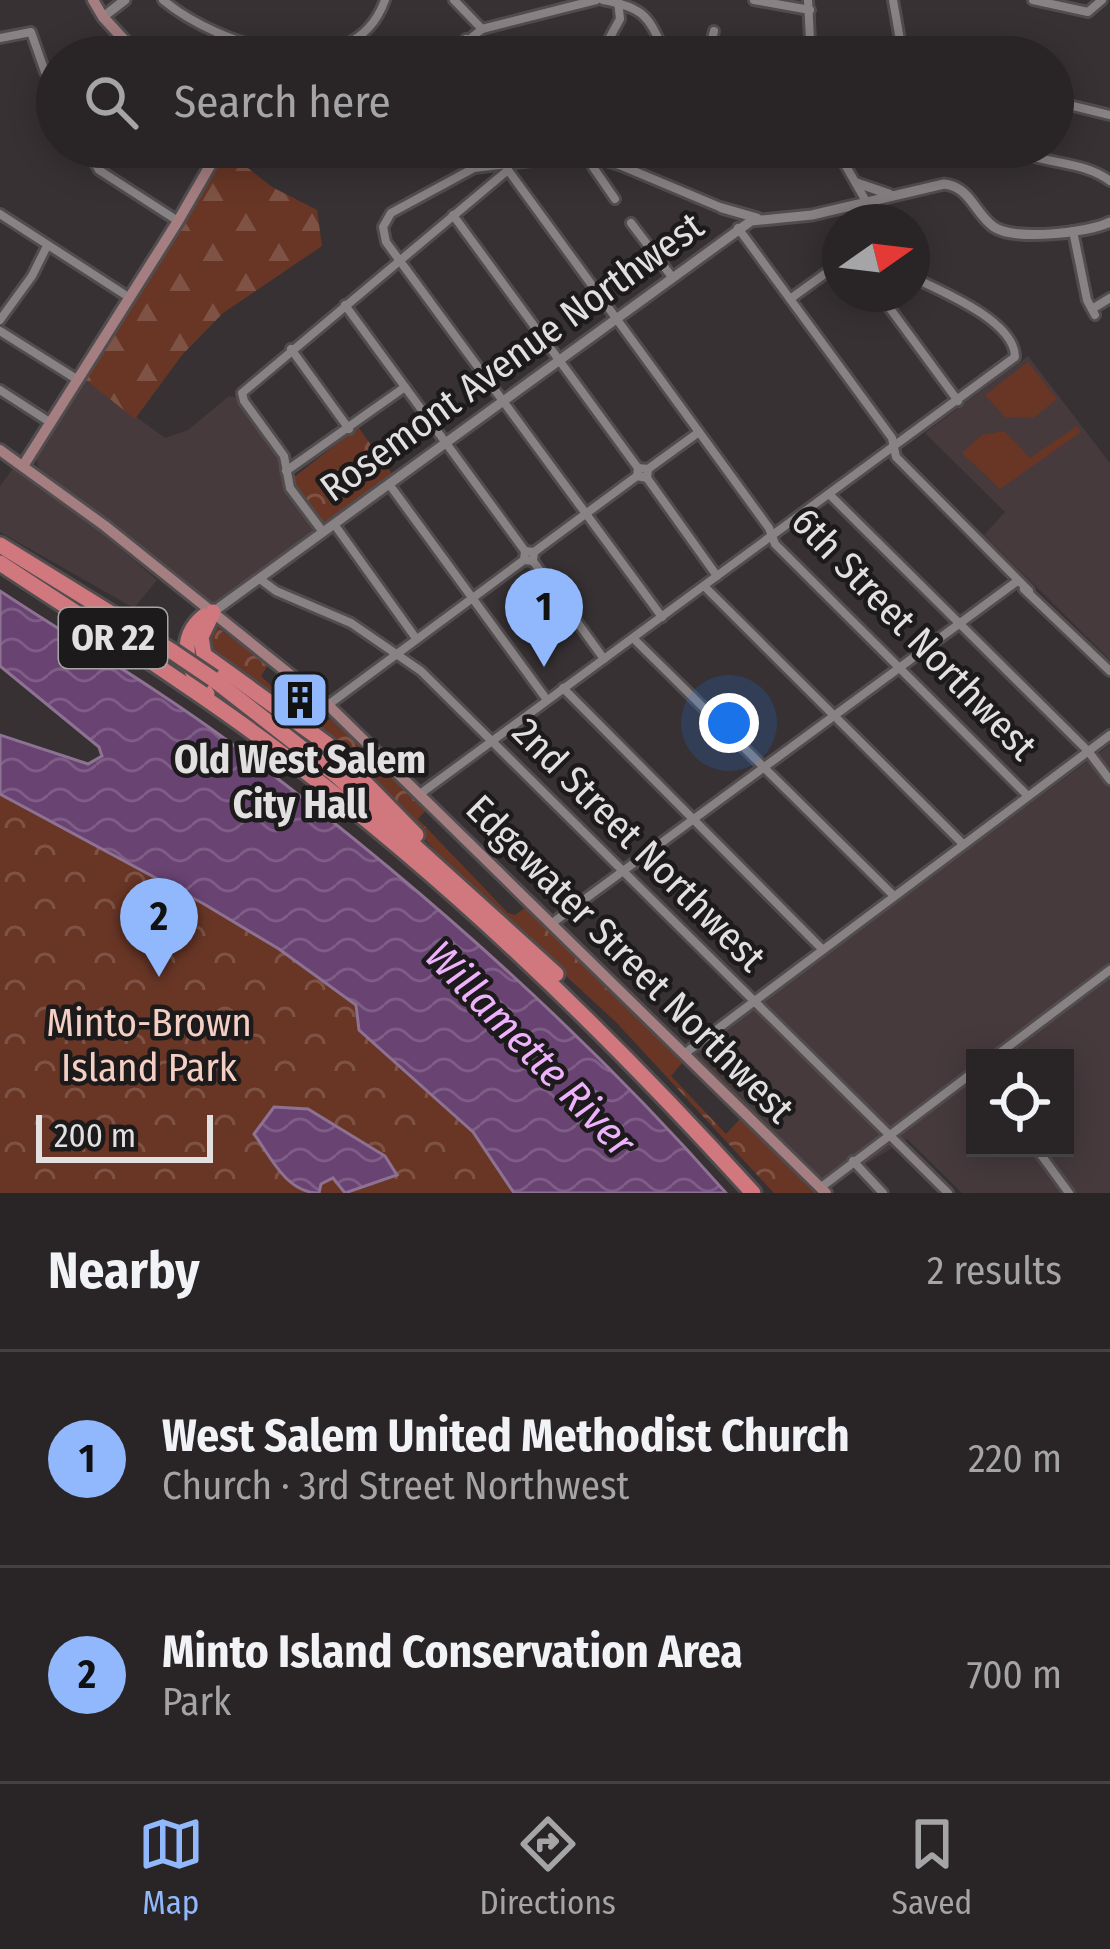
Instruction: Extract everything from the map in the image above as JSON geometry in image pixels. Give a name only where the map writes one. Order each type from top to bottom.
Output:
[{"type":"highway","name":"OR 22","points":[[0,544],[213,679],[325,765],[614,1030],[766,1193]]},
{"type":"highway","name":"OR 22","points":[[0,563],[226,713],[328,791],[555,986],[753,1193]]},
{"type":"highway","name":"OR 22","points":[[213,612],[198,620],[188,638],[187,655],[198,683],[226,713]]},
{"type":"highway","name":"OR 22","points":[[213,612],[201,637],[204,655],[327,744],[394,810],[453,879]]},
{"type":"main road","points":[[93,0],[121,36]]},
{"type":"main road","points":[[23,466],[209,168]]},
{"type":"main road","name":"Edgewater Street Northwest","points":[[0,450],[328,705],[823,1190]]},
{"type":"street","points":[[103,16],[125,0]]},
{"type":"street","points":[[163,0],[223,36]]},
{"type":"street","points":[[359,36],[378,17],[386,0]]},
{"type":"street","points":[[454,0],[482,29]]},
{"type":"street","points":[[471,36],[482,29],[600,0],[618,2],[650,18],[658,36]]},
{"type":"street","points":[[754,0],[809,5],[812,36]]},
{"type":"street","points":[[893,0],[899,36]]},
{"type":"street","points":[[1033,0],[1080,11],[1102,0]]},
{"type":"street","points":[[611,36],[620,19],[618,2]]},
{"type":"street","points":[[713,36],[714,31]]},
{"type":"street","points":[[0,38],[32,32],[36,49]]},
{"type":"street","points":[[1074,106],[1110,115]]},
{"type":"street","points":[[1074,167],[1092,169],[1110,181]]},
{"type":"street","points":[[98,168],[178,220]]},
{"type":"street","points":[[493,168],[464,172],[386,217],[384,237],[662,617]]},
{"type":"street","points":[[323,532],[290,488],[284,456],[242,392],[505,168]]},
{"type":"street","name":"6th Street Northwest","points":[[508,168],[775,544],[1028,796]]},
{"type":"street","points":[[594,168],[615,199]]},
{"type":"street","points":[[628,168],[722,208],[759,218]]},
{"type":"street","points":[[848,168],[867,203]]},
{"type":"street","points":[[857,183],[900,194],[950,184],[1004,232],[1093,230],[1110,222]]},
{"type":"street","name":"Rosemont Avenue Northwest","points":[[213,612],[738,228],[759,218],[794,218],[900,194]]},
{"type":"street","points":[[722,208],[892,438],[896,457],[1110,671]]},
{"type":"street","points":[[0,214],[131,298]]},
{"type":"street","points":[[453,215],[717,576]]},
{"type":"street","points":[[631,224],[672,277]]},
{"type":"street","points":[[1072,231],[1093,312],[1110,298]]},
{"type":"street","points":[[0,320],[48,245]]},
{"type":"street","points":[[790,299],[822,276]]},
{"type":"street","points":[[421,794],[1010,363],[1016,350],[1004,332],[930,287]]},
{"type":"street","points":[[345,305],[604,659]]},
{"type":"street","points":[[893,312],[958,400]]},
{"type":"street","points":[[0,331],[78,380]]},
{"type":"street","points":[[292,349],[349,428]]},
{"type":"street","points":[[286,471],[405,387]]},
{"type":"street","points":[[0,390],[51,423]]},
{"type":"street","points":[[328,705],[699,432]]},
{"type":"street","points":[[389,484],[547,700]]},
{"type":"street","points":[[829,494],[1088,751],[1110,780]]},
{"type":"street","points":[[334,524],[415,638]]},
{"type":"street","points":[[1008,570],[1029,590]]},
{"type":"street","name":"2nd Street Northwest","points":[[260,579],[276,591],[351,623],[398,652],[948,1193]]},
{"type":"street","points":[[551,924],[1016,582]]},
{"type":"street","points":[[704,586],[963,844]]},
{"type":"street","points":[[633,638],[894,896]]},
{"type":"street","points":[[563,688],[823,949]]},
{"type":"street","points":[[683,1055],[1110,735]]},
{"type":"street","points":[[1005,1049],[1110,970]]},
{"type":"street","points":[[823,1190],[853,1161],[966,1078]]},
{"type":"street","points":[[1043,1157],[1070,1193]]},
{"type":"street","points":[[853,1161],[883,1193]]},
{"type":"shaded area","points":[[1028,356],[1110,463],[1110,660],[984,535],[1005,512],[925,433]]},
{"type":"shaded area","points":[[86,380],[165,438],[188,430],[229,396],[241,398],[281,457],[286,490],[315,533],[222,602],[211,602],[38,467],[36,455]]},
{"type":"shaded area","points":[[14,467],[70,506],[157,580],[134,608],[0,532],[0,486]]},
{"type":"shaded area","points":[[1110,745],[1110,1193],[962,1193],[907,1139],[828,1187],[691,1054]]},
{"type":"green space","points":[[214,168],[248,168],[272,187],[317,210],[322,246],[223,313],[182,355],[135,419],[86,380]]},
{"type":"green space","points":[[1028,362],[1057,399],[1033,418],[1005,417],[985,395]]},
{"type":"green space","points":[[1077,426],[1081,432],[1000,489],[962,453],[982,435],[1004,431],[1030,458]]},
{"type":"green space","points":[[358,427],[392,474],[323,523],[294,486],[293,478]]},
{"type":"green space","points":[[214,625],[268,665],[261,676],[292,706],[320,725],[332,718],[427,809],[418,819],[508,913],[515,915],[525,908],[682,1063],[671,1076],[726,1134],[740,1119],[817,1193],[774,1193],[616,1022],[465,883],[389,800],[212,657],[205,643]]},
{"type":"green space","name":"Minto-Brown Island Park","points":[[0,794],[279,949],[356,1005],[359,1030],[473,1132],[514,1193],[0,1193]]},
{"type":"water","name":"Willamette River","points":[[0,591],[200,721],[361,845],[551,1011],[726,1193],[514,1193],[473,1132],[359,1030],[356,1005],[279,949],[204,904],[0,794],[0,735],[88,764],[102,756],[99,747],[0,666]]},
{"type":"water","points":[[274,1107],[308,1109],[385,1156],[397,1175],[345,1193],[333,1178],[321,1184],[319,1193],[298,1187],[281,1173],[254,1134]]},
{"type":"place","name":"West Salem United Methodist Church","points":[[544,667]]},
{"type":"place","name":"Old West Salem City Hall","points":[[300,700]]},
{"type":"place","name":"Minto Island Conservation Area","points":[[159,977]]}]
